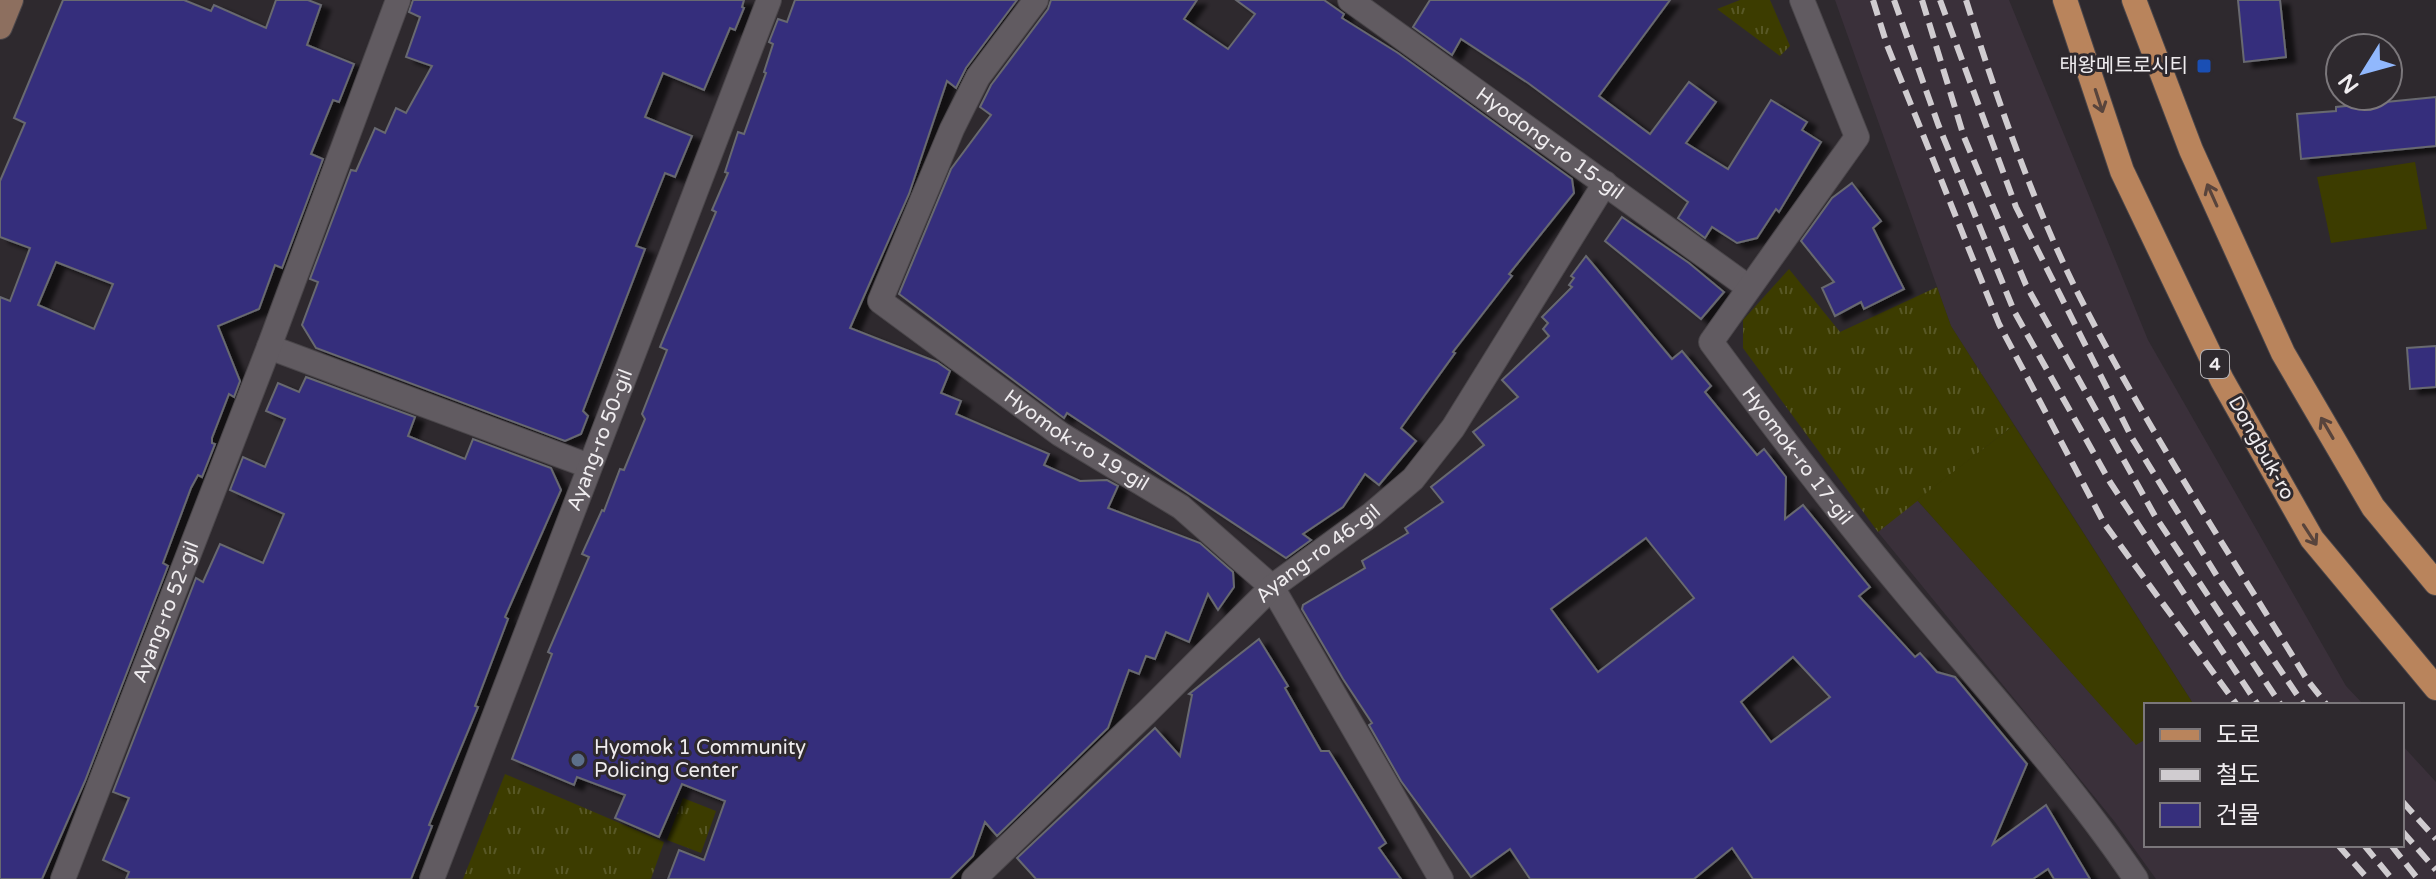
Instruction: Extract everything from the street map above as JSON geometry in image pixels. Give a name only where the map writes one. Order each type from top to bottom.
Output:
[{"type":"main road","points":[[0,27],[11,0]]},
{"type":"main road","name":"Dongbuk-ro","points":[[2065,0],[2122,171],[2222,380],[2312,539],[2436,688]]},
{"type":"main road","points":[[2134,0],[2191,150],[2283,353],[2373,507],[2436,583]]},
{"type":"street","name":"Ayang-ro 52-gil","points":[[63,879],[269,347],[398,0]]},
{"type":"street","name":"Ayang-ro 50-gil","points":[[432,879],[769,0]]},
{"type":"street","name":"Hyomok-ro 19-gil","points":[[1036,0],[978,77],[952,129],[880,301],[1060,434],[1181,507],[1272,587],[1441,879]]},
{"type":"street","name":"Hyodong-ro 15-gil","points":[[1350,0],[1748,287]]},
{"type":"street","name":"Hyomok-ro 17-gil","points":[[1802,0],[1857,137],[1711,342],[1902,589],[2108,837],[2136,879]]},
{"type":"street","name":"Ayang-ro 46-gil","points":[[983,876],[1272,587],[1372,514],[1413,479],[1453,428],[1605,183]]},
{"type":"street","points":[[269,347],[589,466]]},
{"type":"shaded area","points":[[1835,0],[2009,0],[2148,340],[2346,686],[2362,703],[2193,703],[1951,326]]},
{"type":"shaded area","points":[[1917,500],[2136,744],[2144,740],[2144,847],[2404,847],[2404,747],[2436,782],[2436,879],[2156,879],[2115,822],[1878,532]]},
{"type":"green space","points":[[1740,0],[1770,0],[1790,46],[1780,56],[1717,9]]},
{"type":"green space","points":[[2415,162],[2427,229],[2331,243],[2317,177]]},
{"type":"green space","points":[[1789,269],[1840,332],[1937,287],[1951,326],[2014,425],[1878,532],[1743,348],[1743,320]]},
{"type":"green space","points":[[2014,425],[2193,703],[2144,703],[2144,740],[2136,745],[1917,500]]},
{"type":"green space","points":[[505,774],[664,842],[651,879],[463,879]]},
{"type":"green space","points":[[683,798],[716,811],[701,853],[667,840]]},
{"type":"building","points":[[63,0],[184,0],[211,11],[214,5],[266,28],[276,0],[308,0],[321,5],[307,45],[354,64],[339,102],[333,100],[311,154],[323,159],[282,268],[275,265],[259,309],[218,326],[240,381],[234,397],[229,394],[212,438],[215,444],[202,477],[198,475],[191,488],[163,563],[168,566],[85,781],[42,879],[0,879],[0,297],[10,301],[30,248],[0,237],[0,181],[25,123],[14,118]],"holes":[[[56,262],[113,284],[94,329],[38,305]]]},
{"type":"building","points":[[413,0],[744,0],[735,30],[730,28],[704,90],[663,73],[645,117],[692,136],[675,177],[665,173],[636,246],[645,249],[583,411],[588,416],[581,434],[565,441],[316,348],[302,325],[318,282],[310,279],[351,170],[356,171],[375,128],[385,133],[396,108],[406,113],[432,66],[406,57],[420,17],[409,12]]},
{"type":"building","points":[[795,0],[1017,0],[966,68],[956,88],[947,81],[909,194],[850,328],[937,362],[950,371],[941,393],[961,401],[956,414],[1049,454],[1044,465],[1080,481],[1107,480],[1118,486],[1108,508],[1200,543],[1233,572],[1234,587],[1218,610],[1208,594],[1189,642],[1166,632],[1155,659],[1146,656],[1139,674],[1129,670],[1108,728],[997,836],[985,822],[973,856],[950,879],[668,879],[679,850],[704,860],[725,801],[682,784],[659,837],[615,818],[625,795],[577,777],[574,785],[512,759],[552,654],[548,652],[589,557],[582,554],[604,511],[620,469],[624,470],[645,419],[642,414],[667,350],[660,347],[716,212],[712,210],[728,173],[725,172],[738,132],[744,134],[766,73],[773,44],[769,42],[778,19],[787,22]]},
{"type":"building","points":[[1051,0],[1197,0],[1184,19],[1228,49],[1255,14],[1236,0],[1324,0],[1344,14],[1342,18],[1398,53],[1572,179],[1574,193],[1509,274],[1512,276],[1453,352],[1401,428],[1416,441],[1379,485],[1365,474],[1343,507],[1303,534],[1311,540],[1286,558],[1067,413],[1064,418],[899,294],[951,169],[991,115],[980,107],[991,85],[1048,9]]},
{"type":"building","points":[[1430,0],[1670,0],[1599,96],[1650,134],[1689,82],[1716,102],[1686,143],[1728,169],[1771,100],[1807,122],[1802,130],[1821,142],[1779,212],[1776,209],[1757,238],[1737,243],[1712,227],[1705,238],[1678,218],[1688,202],[1528,83],[1461,39],[1452,55],[1413,27]]},
{"type":"building","points":[[2238,0],[2280,0],[2286,57],[2244,62]]},
{"type":"building","points":[[2436,97],[2436,146],[2301,159],[2297,114],[2404,112],[2404,100]]},
{"type":"building","points":[[1852,183],[1881,221],[1873,228],[1904,289],[1864,309],[1861,302],[1835,316],[1822,288],[1834,282],[1801,241],[1832,198]]},
{"type":"building","points":[[1622,217],[1689,263],[1724,292],[1701,319],[1605,241]]},
{"type":"building","points":[[1586,256],[1672,359],[1682,351],[1711,386],[1705,392],[1757,455],[1764,449],[1786,477],[1785,519],[1803,505],[1870,587],[1859,596],[1915,657],[1920,653],[1937,672],[1955,677],[2027,764],[1993,844],[2046,805],[2090,879],[2054,879],[2048,869],[2033,879],[1753,879],[1732,848],[1694,879],[1530,879],[1510,849],[1471,877],[1401,781],[1369,725],[1372,723],[1302,609],[1303,605],[1365,568],[1362,561],[1408,533],[1405,528],[1443,502],[1431,487],[1484,445],[1473,432],[1518,397],[1502,380],[1549,336],[1543,329],[1548,323],[1542,317],[1572,287],[1569,285],[1574,278],[1571,276]],"holes":[[[1646,538],[1694,598],[1598,672],[1551,609]],[[1793,657],[1830,697],[1771,742],[1741,702]]]},
{"type":"building","points":[[2436,346],[2436,387],[2410,389],[2407,348]]},
{"type":"building","points":[[306,377],[415,417],[408,436],[465,459],[473,439],[551,468],[561,490],[505,617],[508,619],[475,706],[478,707],[429,825],[432,826],[411,879],[126,879],[129,872],[103,860],[129,798],[113,792],[196,578],[203,582],[220,544],[263,563],[284,514],[230,490],[243,457],[265,467],[285,419],[266,411],[278,383],[299,392]]},
{"type":"building","points":[[1259,639],[1288,686],[1285,688],[1321,751],[1329,751],[1386,843],[1379,848],[1401,879],[1036,879],[1017,858],[1155,728],[1180,756],[1192,695],[1189,694]]},
{"type":"railway","points":[[1873,0],[1887,45],[1999,324],[2104,523],[2236,703]]},
{"type":"railway","points":[[1894,0],[1938,124],[2014,311],[2110,482],[2257,703]]},
{"type":"railway","points":[[1922,0],[1964,137],[2026,285],[2155,516],[2280,703]]},
{"type":"railway","points":[[1940,0],[2016,207],[2132,438],[2217,576],[2303,703]]},
{"type":"railway","points":[[1966,0],[2020,158],[2087,311],[2194,498],[2308,681],[2325,703]]},
{"type":"railway","points":[[2404,803],[2436,839]]},
{"type":"railway","points":[[2404,833],[2436,870]]},
{"type":"railway","points":[[2340,847],[2368,879]]},
{"type":"railway","points":[[2366,847],[2392,879]]},
{"type":"railway","points":[[2393,847],[2418,879]]},
{"type":"place","name":"태왕메트로시티","points":[[2204,66]]},
{"type":"place","name":"Hyomok 1 Community Policing Center","points":[[578,760]]}]
